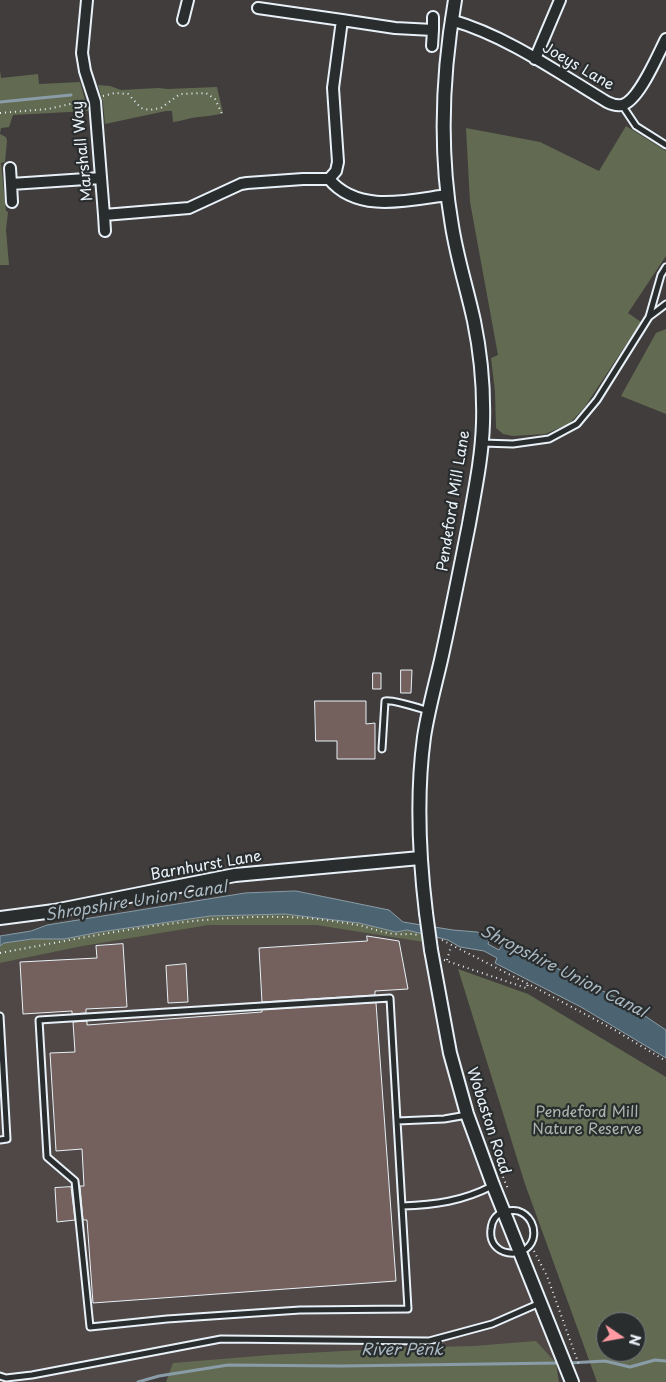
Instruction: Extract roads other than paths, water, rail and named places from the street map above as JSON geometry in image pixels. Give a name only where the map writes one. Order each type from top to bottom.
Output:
[{"type":"street","name":"Marshall Way","points":[[87,0],[82,53],[85,71],[94,98],[104,215],[189,208],[247,183],[304,179],[330,180]]},
{"type":"street","points":[[183,20],[188,0]]},
{"type":"street","name":"Pendeford Mill Lane","points":[[420,858],[419,804],[422,757],[429,711],[452,612],[482,443],[483,388],[479,352],[472,311],[457,252],[447,195],[443,111],[446,56],[455,0]]},
{"type":"street","points":[[535,59],[560,0]]},
{"type":"street","points":[[258,8],[396,28],[432,30]]},
{"type":"street","points":[[432,46],[433,17]]},
{"type":"street","points":[[342,20],[333,88],[338,162],[336,171],[330,180],[342,191],[375,202],[447,195]]},
{"type":"street","name":"Joeys Lane","points":[[451,20],[476,27],[535,59],[607,102],[622,105],[629,102],[637,93],[666,39]]},
{"type":"street","points":[[10,168],[12,202]]},
{"type":"street","points":[[11,184],[101,178]]},
{"type":"street","points":[[104,215],[105,231]]},
{"type":"street","name":"Wobaston Road","points":[[420,858],[426,913],[433,944],[450,1052],[467,1114],[492,1185],[503,1211],[526,1248],[541,1303],[576,1377]]},
{"type":"street","name":"Barnhurst Lane","points":[[0,918],[54,911],[234,875],[420,858]]},
{"type":"lane","points":[[622,105],[636,126],[666,146]]},
{"type":"lane","points":[[482,443],[514,444],[549,439],[577,424],[597,400],[648,317],[661,275],[666,267]]},
{"type":"lane","points":[[648,317],[666,304]]},
{"type":"lane","points":[[382,749],[384,705],[386,700],[429,711]]},
{"type":"lane","points":[[390,998],[397,1121],[408,1309],[300,1310],[167,1319],[90,1327],[75,1181],[47,1157],[39,1020],[390,998]]},
{"type":"lane","points":[[0,1016],[7,1139],[0,1140]]},
{"type":"lane","points":[[397,1121],[444,1119],[467,1114]]},
{"type":"lane","points":[[402,1206],[456,1200],[474,1195],[492,1185]]},
{"type":"lane","points":[[503,1211],[518,1211],[530,1218],[535,1232],[526,1248],[512,1253],[503,1251],[493,1245],[490,1237],[491,1226],[494,1216],[503,1211]]},
{"type":"lane","points":[[0,1376],[6,1378],[32,1375],[221,1339],[430,1340],[492,1324],[541,1303]]},
{"type":"water","name":"Shropshire Union Canal","points":[[296,891],[389,910],[403,922],[477,932],[491,936],[488,944],[499,950],[504,942],[621,1000],[666,1030],[666,1058],[581,1007],[495,963],[497,958],[484,951],[460,947],[448,940],[407,930],[396,932],[359,923],[285,914],[210,916],[64,939],[32,939],[4,943],[0,946],[0,936],[31,931],[47,925],[245,893]]},
{"type":"waterway","points":[[0,102],[71,95]]},
{"type":"waterway","name":"River Penk","points":[[569,1363],[605,1361],[630,1367],[655,1360],[666,1361]]},
{"type":"waterway","name":"River Penk","points":[[138,1382],[159,1376],[228,1365],[341,1366],[560,1363]]},
{"type":"park label","name":"Pendeford Mill Nature Reserve","points":[[587,1122]]}]
